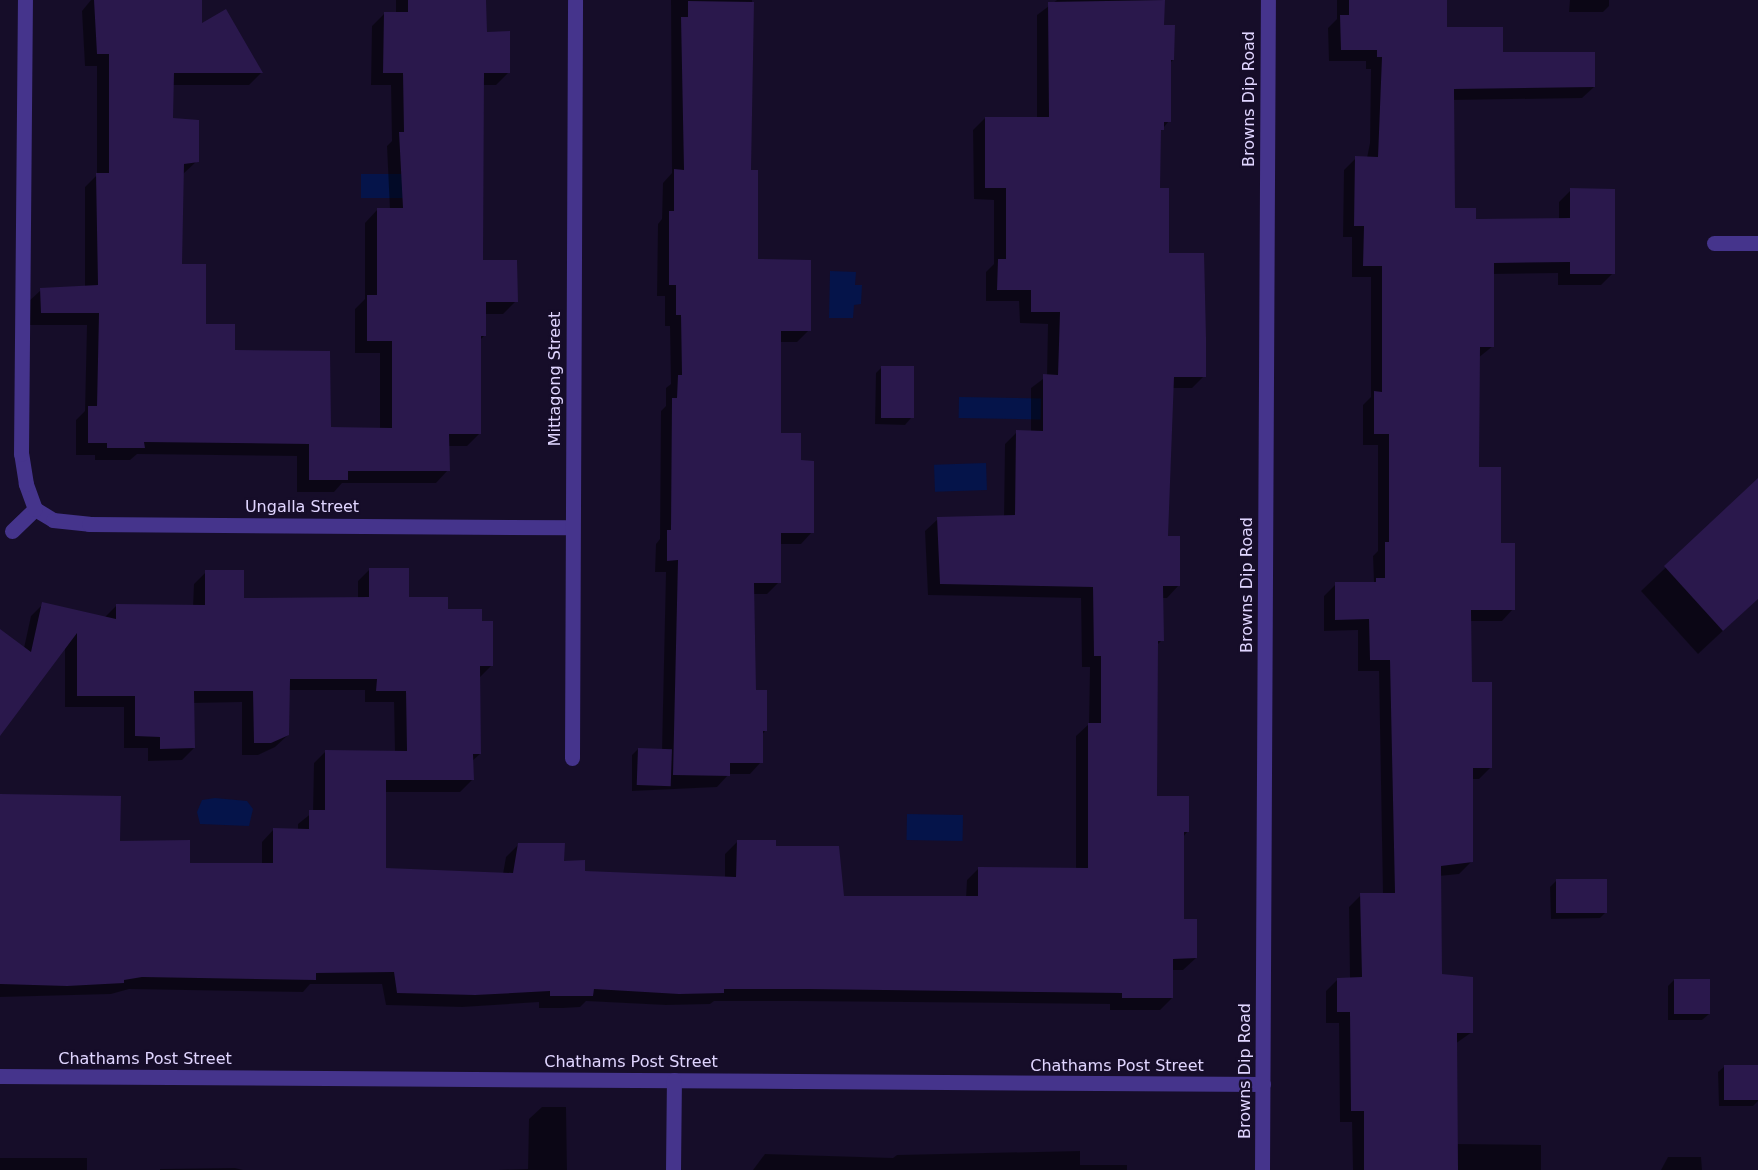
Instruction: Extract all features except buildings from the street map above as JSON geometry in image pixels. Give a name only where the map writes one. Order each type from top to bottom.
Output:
[{"type":"street","points":[[12,531],[35,509],[26,484],[21,454],[25,0]]},
{"type":"street","name":"Mittagong Street","points":[[572,758],[575,0]]},
{"type":"street","name":"Browns Dip Road","points":[[1262,1170],[1268,0]]},
{"type":"street","points":[[1714,243],[1758,243]]},
{"type":"street","name":"Ungalla Street","points":[[35,509],[53,520],[89,524],[572,527]]},
{"type":"street","name":"Chathams Post Street","points":[[0,1076],[1263,1084]]},
{"type":"street","points":[[673,1170],[674,1080]]},
{"type":"shaded area","points":[[361,174],[411,174],[411,198],[361,198]]},
{"type":"shaded area","points":[[830,271],[856,272],[855,285],[862,285],[861,304],[854,305],[853,318],[829,318]]},
{"type":"shaded area","points":[[959,397],[1041,398],[1041,419],[959,418]]},
{"type":"shaded area","points":[[986,463],[987,490],[935,492],[934,465]]},
{"type":"shaded area","points":[[215,798],[247,801],[253,809],[249,826],[200,824],[197,812],[202,800]]},
{"type":"shaded area","points":[[907,814],[963,815],[963,841],[907,840]]}]
